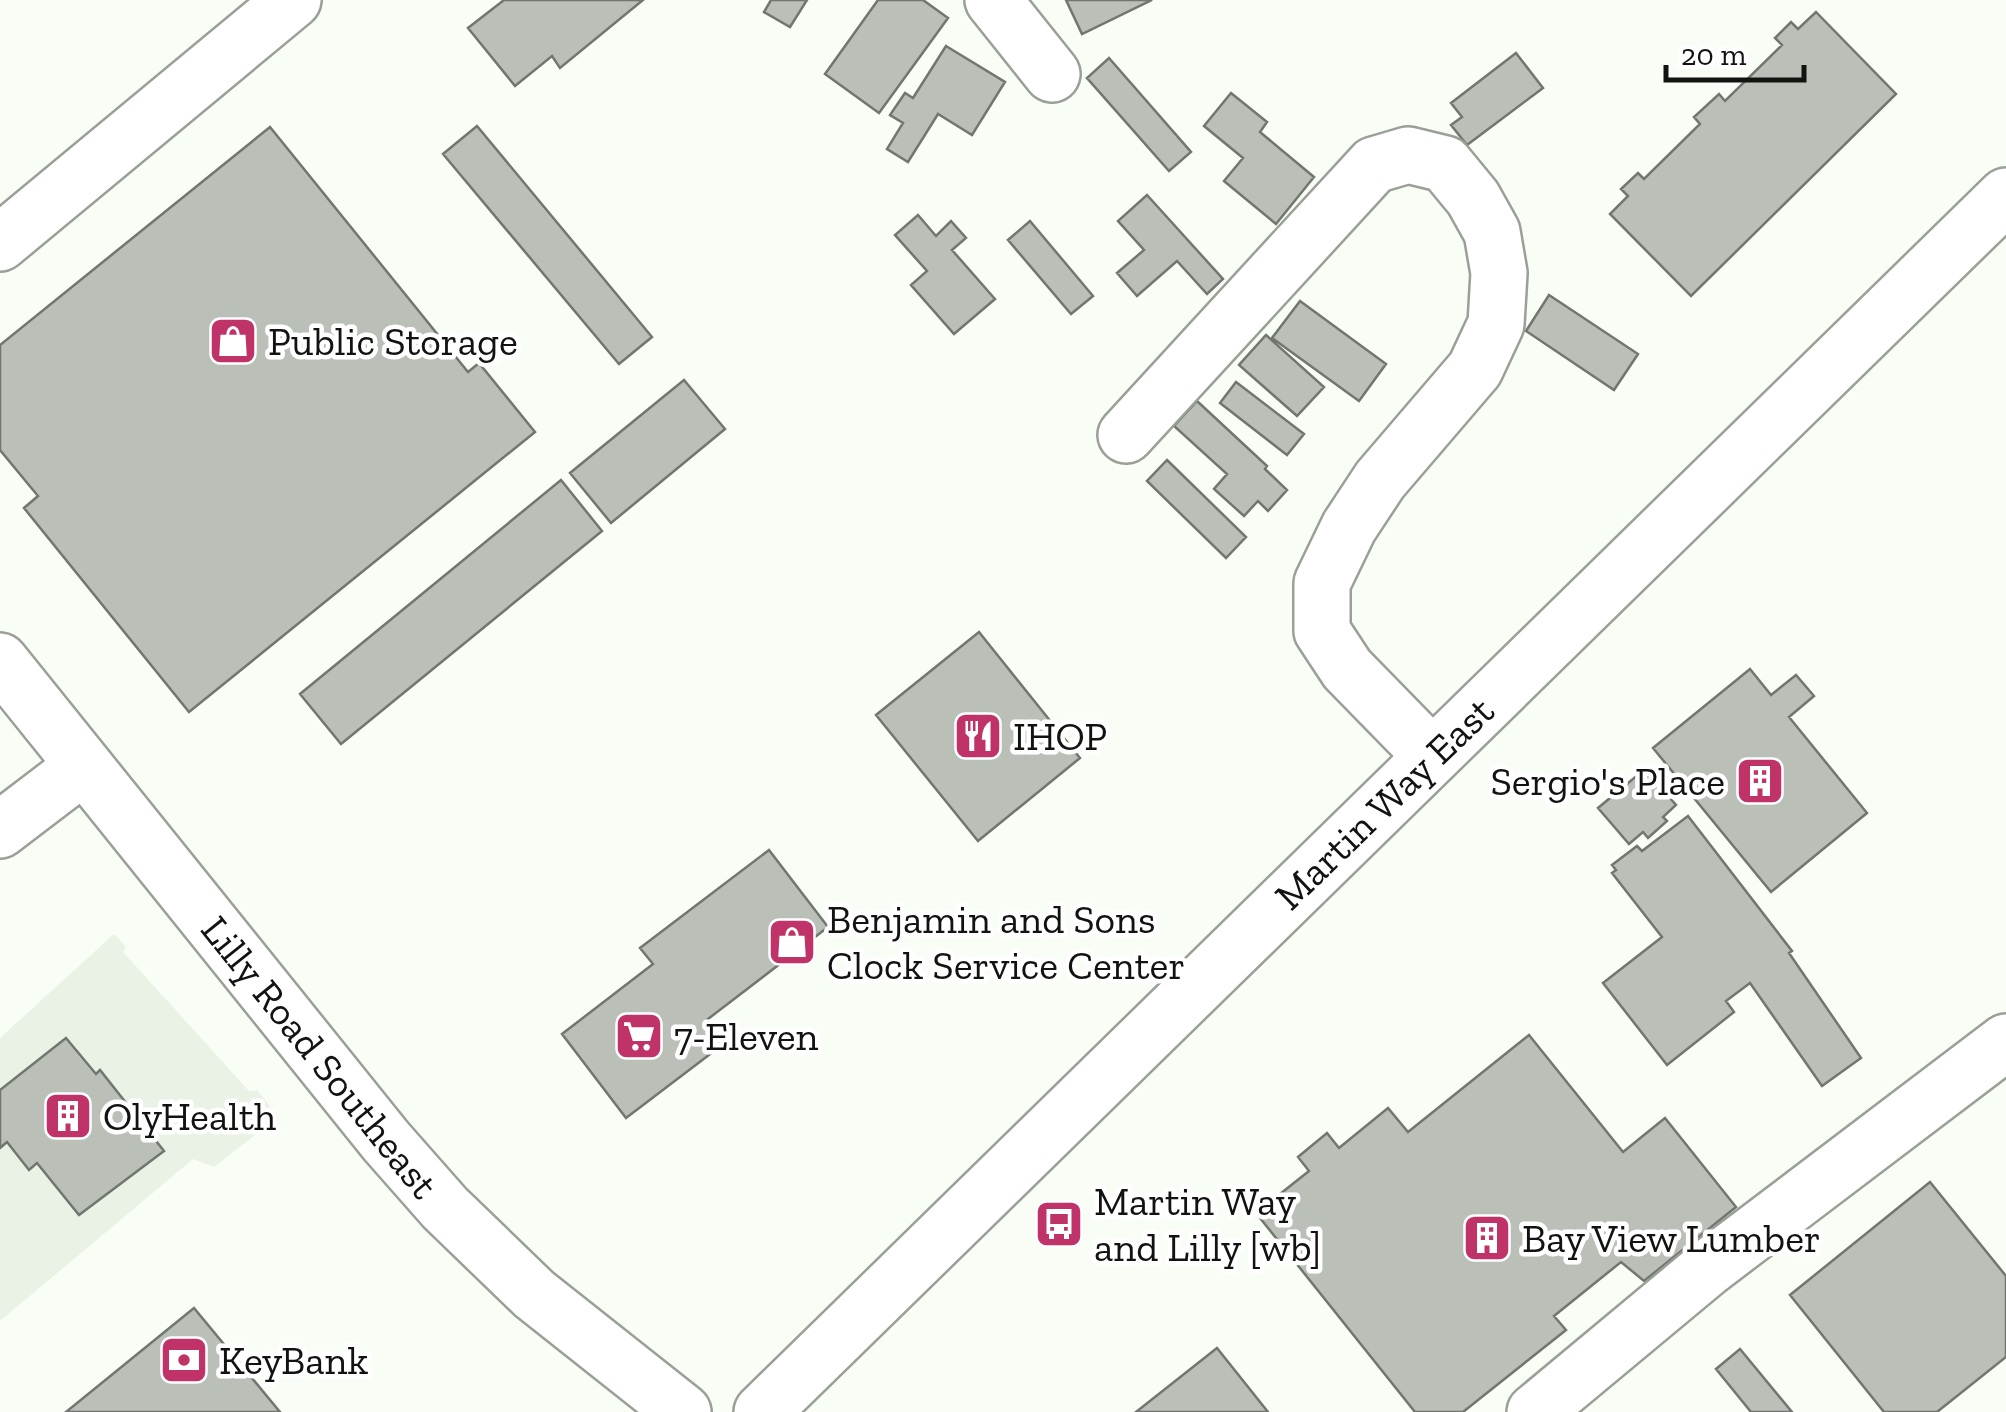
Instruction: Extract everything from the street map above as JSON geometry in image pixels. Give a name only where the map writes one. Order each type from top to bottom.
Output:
[{"type":"street","points":[[0,243],[293,0]]},
{"type":"street","points":[[993,0],[1052,74]]},
{"type":"street","points":[[1126,436],[1374,166],[1408,156],[1446,164],[1473,198],[1492,232],[1500,273],[1496,324],[1476,369],[1370,496],[1349,527],[1322,583],[1322,631],[1347,669],[1432,756]]},
{"type":"street","name":"Martin Way East","points":[[762,1412],[2006,196]]},
{"type":"street","name":"Lilly Road Southeast","points":[[0,662],[386,1141],[445,1208],[534,1294],[682,1412]]},
{"type":"street","points":[[0,830],[84,766]]},
{"type":"street","points":[[1536,1412],[1708,1268],[2006,1042]]},
{"type":"shaded area","points":[[114,934],[126,947],[123,952],[249,1091],[257,1090],[278,1117],[214,1167],[193,1159],[0,1321],[0,1038]]},
{"type":"building","points":[[504,0],[643,0],[560,68],[552,56],[515,86],[468,28]]},
{"type":"building","points":[[771,0],[807,0],[790,27],[764,12]]},
{"type":"building","points":[[878,0],[923,0],[948,18],[879,113],[825,74]]},
{"type":"building","points":[[1066,0],[1152,0],[1082,34]]},
{"type":"building","points":[[1816,12],[1896,94],[1691,296],[1610,214],[1628,196],[1621,189],[1638,173],[1644,179],[1700,124],[1694,117],[1719,94],[1725,101],[1782,45],[1775,38],[1791,22],[1798,29]]},
{"type":"building","points":[[946,46],[1005,82],[972,135],[938,114],[908,162],[887,149],[903,123],[890,115],[905,93],[913,98]]},
{"type":"building","points":[[1516,53],[1543,88],[1467,145],[1451,125],[1462,117],[1451,103]]},
{"type":"building","points":[[1109,58],[1191,152],[1169,171],[1087,78]]},
{"type":"building","points":[[1231,93],[1267,122],[1260,132],[1314,177],[1276,224],[1224,181],[1243,158],[1204,126]]},
{"type":"building","points":[[477,126],[652,337],[619,364],[443,154]]},
{"type":"building","points":[[270,127],[468,372],[479,363],[535,432],[189,712],[24,508],[38,496],[0,450],[0,345]]},
{"type":"building","points":[[1147,195],[1223,279],[1207,294],[1177,261],[1137,296],[1117,273],[1144,250],[1118,221]]},
{"type":"building","points":[[918,215],[936,236],[951,221],[966,238],[952,250],[995,299],[954,334],[911,285],[927,271],[895,235]]},
{"type":"building","points":[[1030,221],[1093,296],[1071,314],[1008,240]]},
{"type":"building","points":[[1549,295],[1638,354],[1614,390],[1526,331]]},
{"type":"building","points":[[1300,301],[1386,364],[1359,401],[1272,338]]},
{"type":"building","points":[[1266,335],[1324,387],[1297,416],[1239,365]]},
{"type":"building","points":[[684,380],[725,429],[611,523],[570,473]]},
{"type":"building","points":[[1236,382],[1304,434],[1287,455],[1220,403]]},
{"type":"building","points":[[1197,401],[1267,466],[1265,469],[1287,490],[1268,511],[1258,501],[1244,516],[1214,489],[1227,474],[1174,426]]},
{"type":"building","points":[[1167,460],[1246,537],[1226,558],[1147,481]]},
{"type":"building","points":[[561,480],[602,531],[341,744],[300,694]]},
{"type":"building","name":"IHOP","points":[[979,632],[1080,758],[978,841],[876,715]]},
{"type":"building","name":"Sergio's Place","points":[[1750,669],[1771,695],[1796,675],[1814,696],[1789,717],[1867,813],[1771,892],[1653,748]]},
{"type":"building","points":[[1645,769],[1676,805],[1663,817],[1667,821],[1648,838],[1643,832],[1629,844],[1598,808]]},
{"type":"building","points":[[1688,816],[1792,951],[1789,953],[1861,1058],[1822,1086],[1750,983],[1726,1001],[1734,1012],[1667,1065],[1603,983],[1662,937],[1612,873],[1616,870],[1612,865],[1637,846],[1642,851]]},
{"type":"building","points":[[769,850],[828,927],[708,1019],[726,1042],[626,1118],[562,1034],[653,964],[640,948]]},
{"type":"building","name":"Bay View Lumber","points":[[1529,1035],[1623,1152],[1665,1118],[1736,1207],[1644,1281],[1621,1262],[1554,1316],[1566,1330],[1463,1412],[1415,1412],[1256,1213],[1309,1171],[1298,1157],[1327,1133],[1339,1148],[1388,1108],[1408,1132]]},
{"type":"building","name":"OlyHealth","points":[[66,1038],[96,1074],[100,1070],[164,1151],[79,1215],[37,1163],[29,1170],[7,1142],[0,1148],[0,1090]]},
{"type":"building","points":[[1930,1182],[2006,1276],[2006,1357],[1937,1412],[1884,1412],[1790,1295]]},
{"type":"building","name":"KeyBank","points":[[194,1308],[280,1412],[66,1412]]},
{"type":"building","points":[[1217,1348],[1268,1412],[1136,1412]]},
{"type":"building","points":[[1740,1349],[1792,1412],[1751,1412],[1716,1369]]},
{"type":"place","name":"Public Storage","points":[[233,341]]},
{"type":"place","name":"IHOP","points":[[978,736]]},
{"type":"place","name":"Sergio's Place","points":[[1760,781]]},
{"type":"place","name":"Benjamin and Sons Clock Service Center","points":[[792,942]]},
{"type":"place","name":"7-Eleven","points":[[639,1036]]},
{"type":"place","name":"OlyHealth","points":[[68,1116]]},
{"type":"place","name":"Martin Way and Lilly [wb]","points":[[1059,1224]]},
{"type":"place","name":"Bay View Lumber","points":[[1487,1238]]},
{"type":"place","name":"KeyBank","points":[[184,1360]]}]
